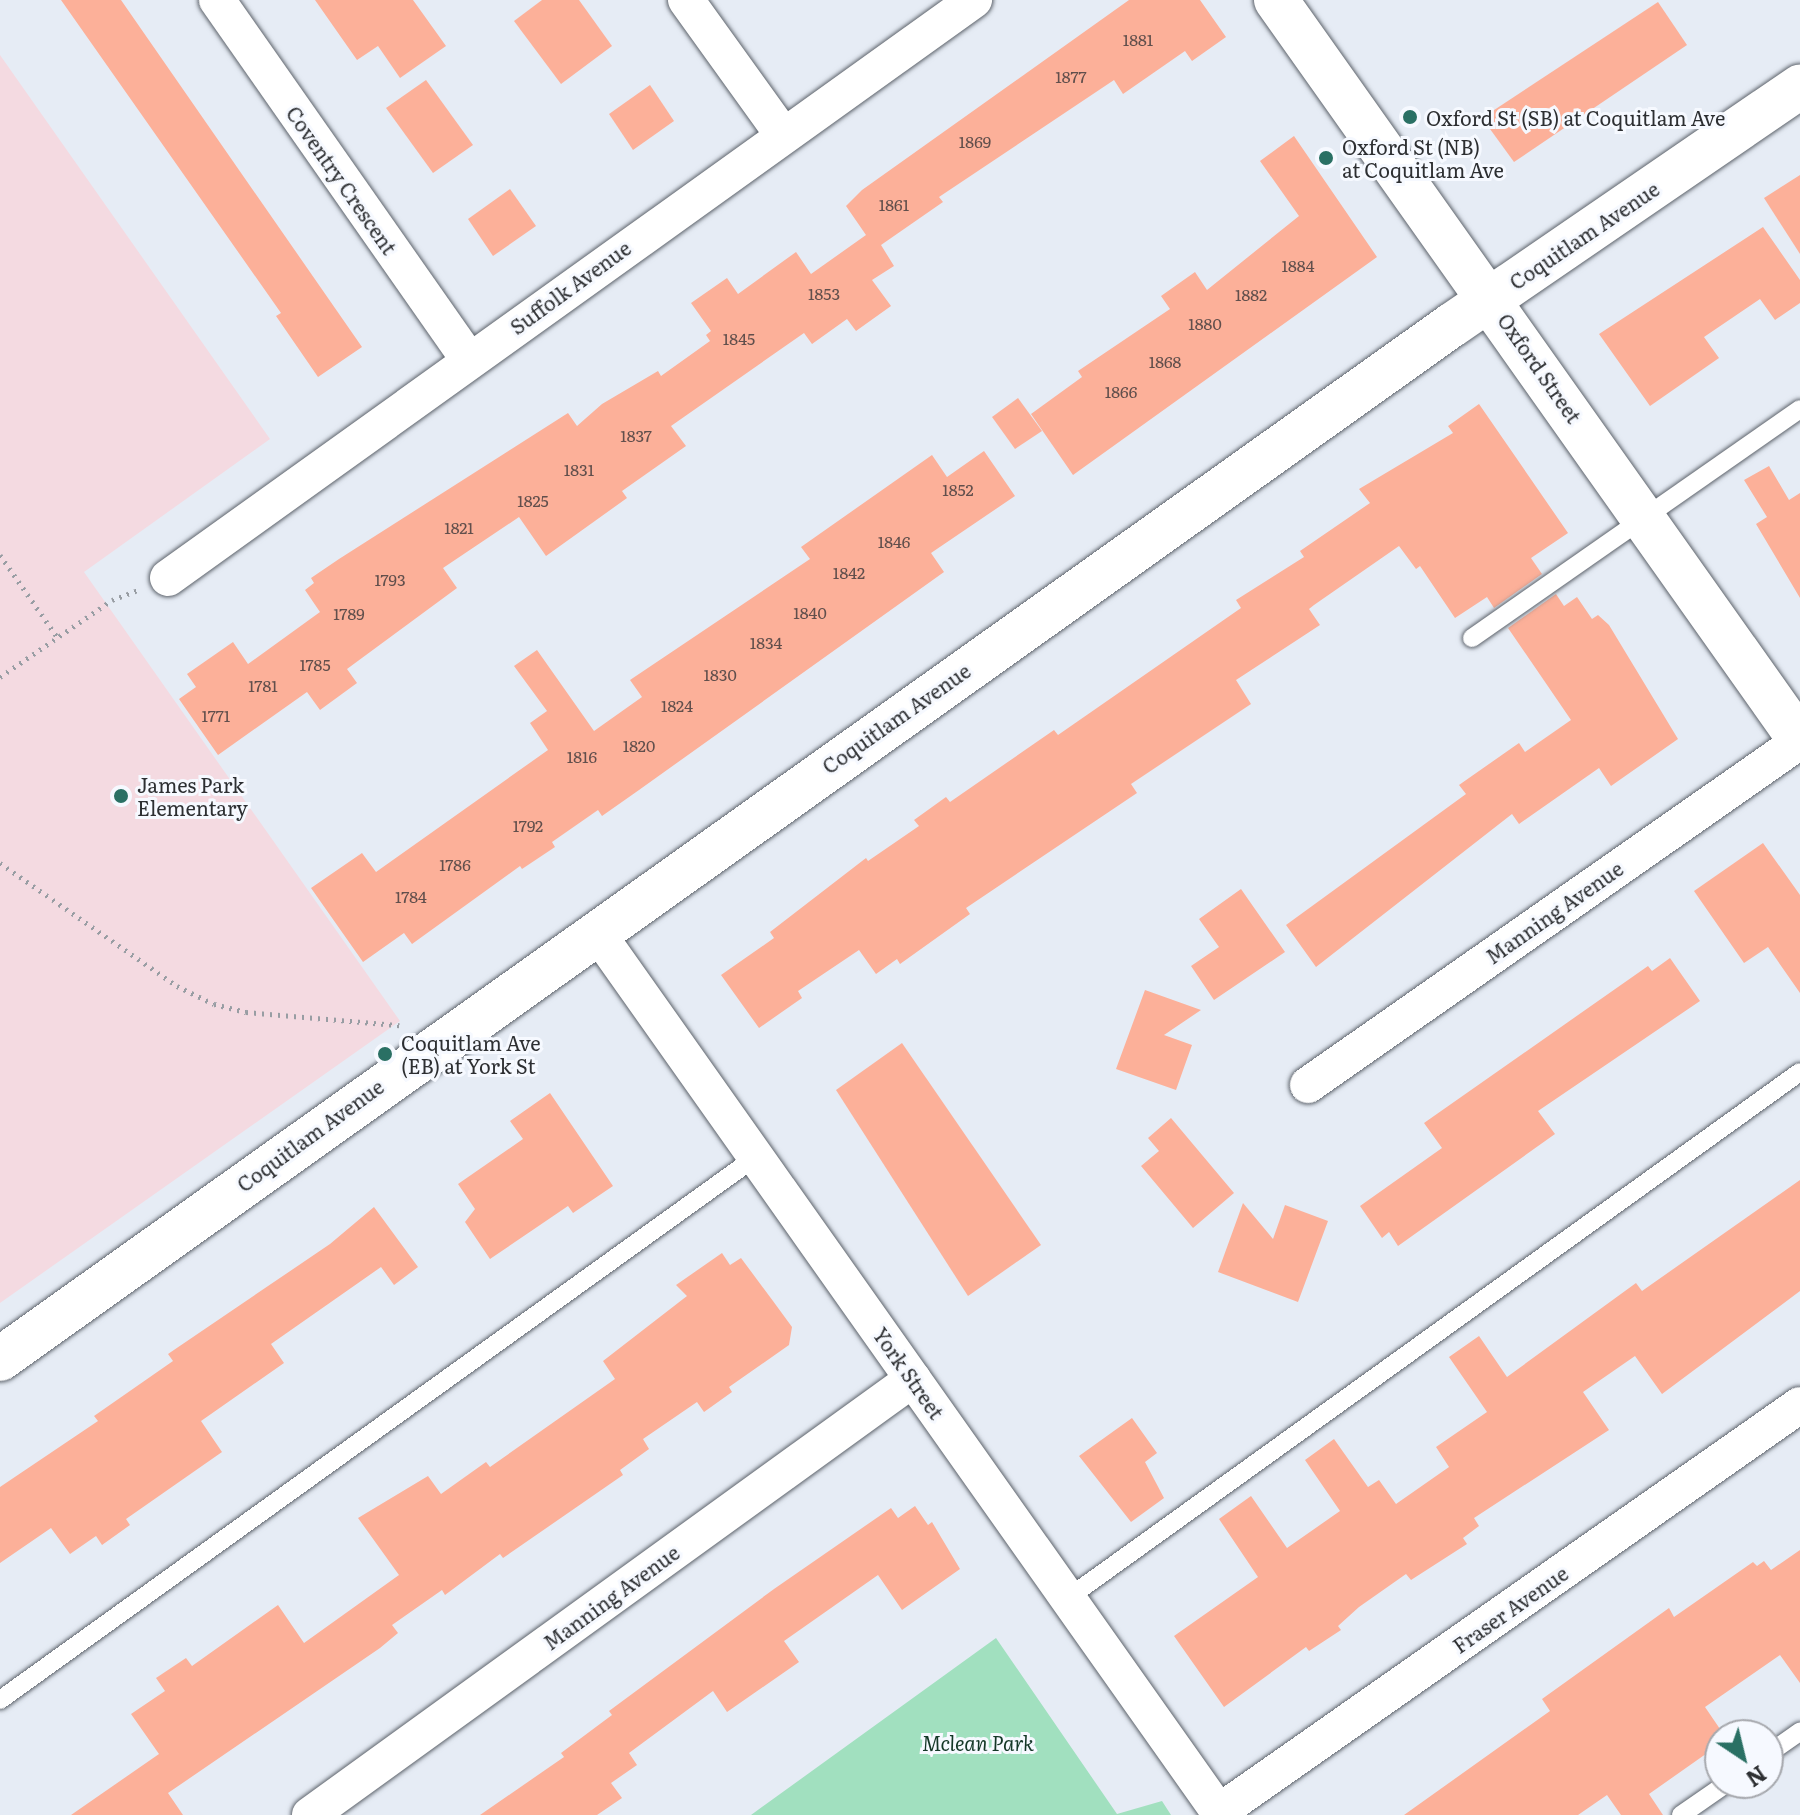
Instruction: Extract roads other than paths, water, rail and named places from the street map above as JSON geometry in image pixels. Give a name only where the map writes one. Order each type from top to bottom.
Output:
[{"type":"street","name":"Coventry Crescent","points":[[217,0],[469,360]]},
{"type":"street","points":[[686,0],[783,135]]},
{"type":"street","name":"Oxford Street","points":[[1276,0],[1491,298],[1800,740]]},
{"type":"street","name":"Suffolk Avenue","points":[[168,578],[960,4]]},
{"type":"street","name":"Coquitlam Avenue","points":[[0,1359],[596,931],[1491,298],[1800,87]]},
{"type":"street","name":"Manning Avenue","points":[[1308,1085],[1800,740]]},
{"type":"street","name":"York Street","points":[[596,931],[1220,1814]]},
{"type":"street","name":"Manning Avenue","points":[[310,1815],[913,1379]]},
{"type":"street","name":"Fraser Avenue","points":[[1220,1814],[1800,1405]]},
{"type":"lane","points":[[1472,638],[1643,514],[1800,409]]},
{"type":"lane","points":[[1068,1598],[1800,1072]]},
{"type":"lane","points":[[0,1700],[757,1156]]},
{"type":"lane","points":[[1681,1815],[1704,1799]]},
{"type":"place","name":"Oxford St (SB) at Coquitlam Ave","points":[[1410,117]]},
{"type":"place","name":"Oxford St (NB) at Coquitlam Ave","points":[[1326,158]]},
{"type":"place","name":"James Park Elementary","points":[[121,796]]},
{"type":"place","name":"Coquitlam Ave (EB) at York St","points":[[385,1054]]},
{"type":"park label","name":"Mclean Park","points":[[978,1742]]}]
